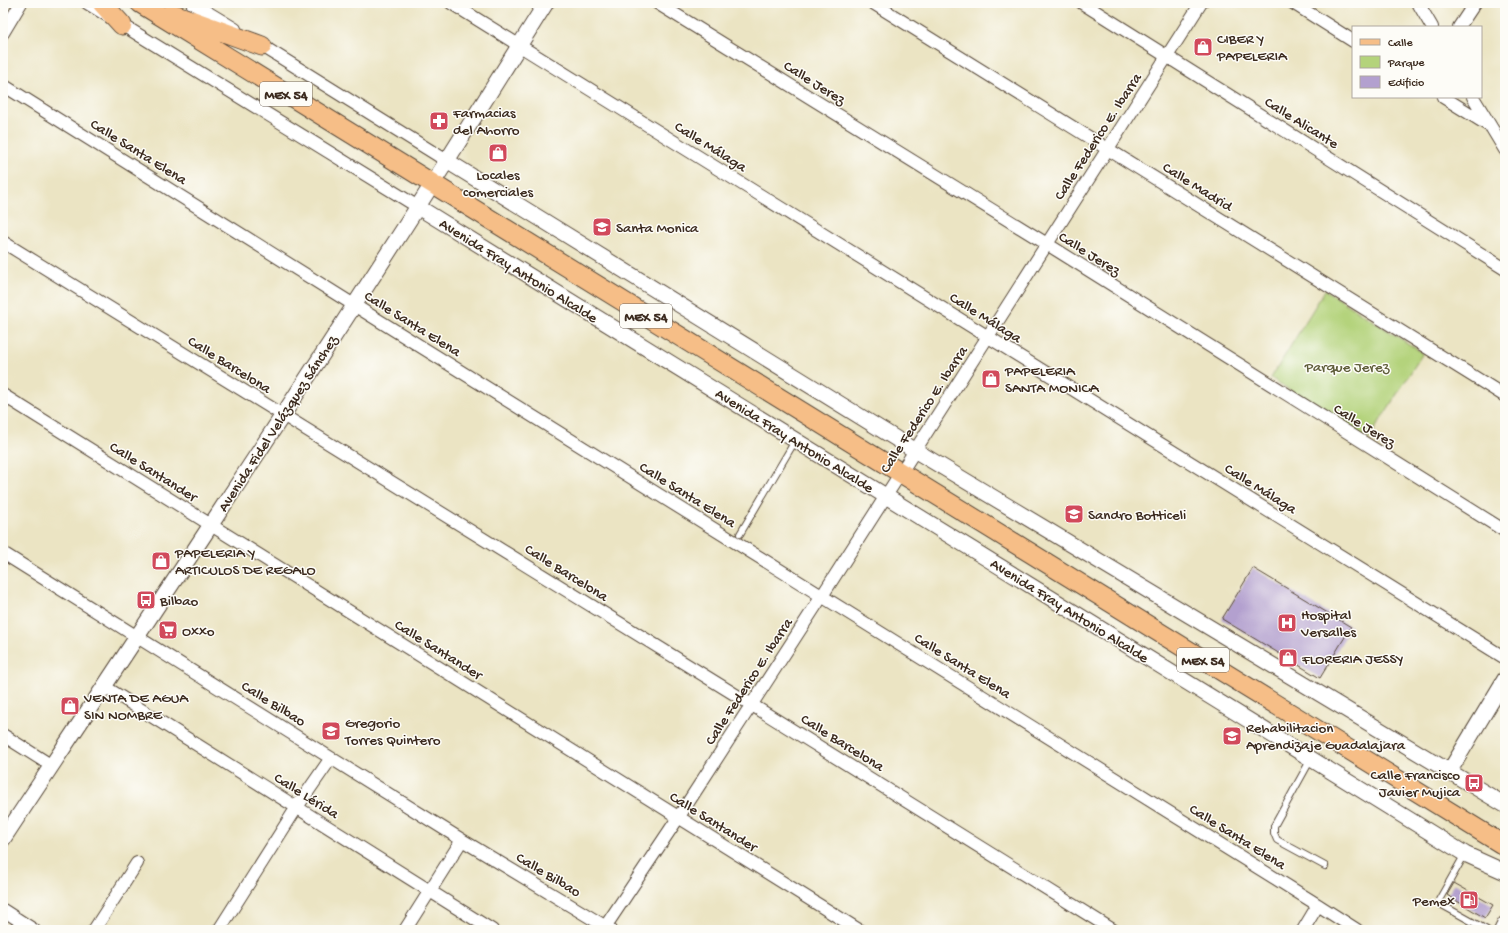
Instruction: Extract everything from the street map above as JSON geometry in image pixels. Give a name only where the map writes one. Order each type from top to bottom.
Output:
[{"type":"main road","points":[[102,3],[122,25]]},
{"type":"main road","name":"Avenida Fray Antonio Alcalde","points":[[140,3],[1505,846]]},
{"type":"main road","points":[[144,3],[262,46]]},
{"type":"street","points":[[3,32],[21,3]]},
{"type":"street","name":"Avenida Fray Antonio Alcalde","points":[[87,3],[1466,854],[1505,872]]},
{"type":"street","points":[[192,3],[916,451],[1449,772],[1503,802]]},
{"type":"street","name":"Calle Málaga","points":[[451,3],[1505,658]]},
{"type":"street","name":"Avenida Fidel Velázquez Sánchez","points":[[3,839],[138,637],[418,207],[546,3]]},
{"type":"street","name":"Calle Jerez","points":[[657,3],[1047,244],[1505,531]]},
{"type":"street","name":"Calle Madrid","points":[[873,3],[1505,396]]},
{"type":"street","name":"Calle Alicante","points":[[1082,3],[1505,269]]},
{"type":"street","name":"Calle Federico E. Ibarra","points":[[606,929],[916,451],[1201,3]]},
{"type":"street","points":[[1293,3],[1352,40]]},
{"type":"street","points":[[1418,3],[1431,26]]},
{"type":"street","points":[[1460,26],[1475,3]]},
{"type":"street","name":"Calle Santa Elena","points":[[3,85],[1357,930]]},
{"type":"street","points":[[1445,98],[1489,126]]},
{"type":"street","points":[[1474,98],[1489,126],[1505,150]]},
{"type":"street","name":"Calle Barcelona","points":[[3,242],[1113,930]]},
{"type":"street","name":"Calle Santander","points":[[3,395],[859,930]]},
{"type":"street","name":"Calle Bilbao","points":[[3,553],[606,929]]},
{"type":"street","points":[[1449,772],[1505,679]]},
{"type":"street","name":"Calle Lérida","points":[[105,686],[492,930]]},
{"type":"street","points":[[3,735],[52,766]]},
{"type":"street","points":[[218,930],[331,758]]},
{"type":"street","points":[[405,930],[462,840]]},
{"type":"street","points":[[94,930],[137,863]]},
{"type":"street","points":[[1303,930],[1318,905]]},
{"type":"street","points":[[3,910],[34,930]]},
{"type":"street","points":[[1502,930],[1505,924]]},
{"type":"lane","points":[[740,534],[795,441]]},
{"type":"lane","points":[[1311,759],[1274,826],[1274,833],[1277,840],[1324,866]]},
{"type":"lane","points":[[1466,854],[1439,902],[1487,930]]},
{"type":"green space","name":"Parque Jerez","points":[[1325,290],[1423,353],[1368,440],[1271,378]]},
{"type":"building","name":"Hospital Versalles","points":[[1253,568],[1351,627],[1320,678],[1222,619]]},
{"type":"building","name":"Pemex","points":[[1454,883],[1493,905],[1485,918],[1447,895]]},
{"type":"place","name":"CIBER Y PAPELERIA","points":[[1203,47]]},
{"type":"place","name":"Farmacias del Ahorro","points":[[439,121]]},
{"type":"place","name":"Locales comerciales","points":[[498,153]]},
{"type":"place","name":"Santa Monica","points":[[602,227]]},
{"type":"place","name":"PAPELERIA SANTA MONICA","points":[[991,379]]},
{"type":"place","name":"Sandro Botticeli","points":[[1074,514]]},
{"type":"place","name":"PAPELERIA Y ARTICULOS DE REGALO","points":[[161,561]]},
{"type":"place","name":"Bilbao","points":[[146,600]]},
{"type":"place","name":"Hospital Versalles","points":[[1287,623]]},
{"type":"place","name":"Oxxo","points":[[168,630]]},
{"type":"place","name":"FLORERIA JESSY","points":[[1288,658]]},
{"type":"place","name":"VENTA DE AGUA SIN NOMBRE","points":[[70,706]]},
{"type":"place","name":"Gregorio Torres Quintero","points":[[331,731]]},
{"type":"place","name":"Rehabilitacion Aprendizaje Guadalajara","points":[[1232,736]]},
{"type":"place","name":"Calle Francisco Javier Mujica","points":[[1474,783]]},
{"type":"place","name":"Pemex","points":[[1469,900]]}]
